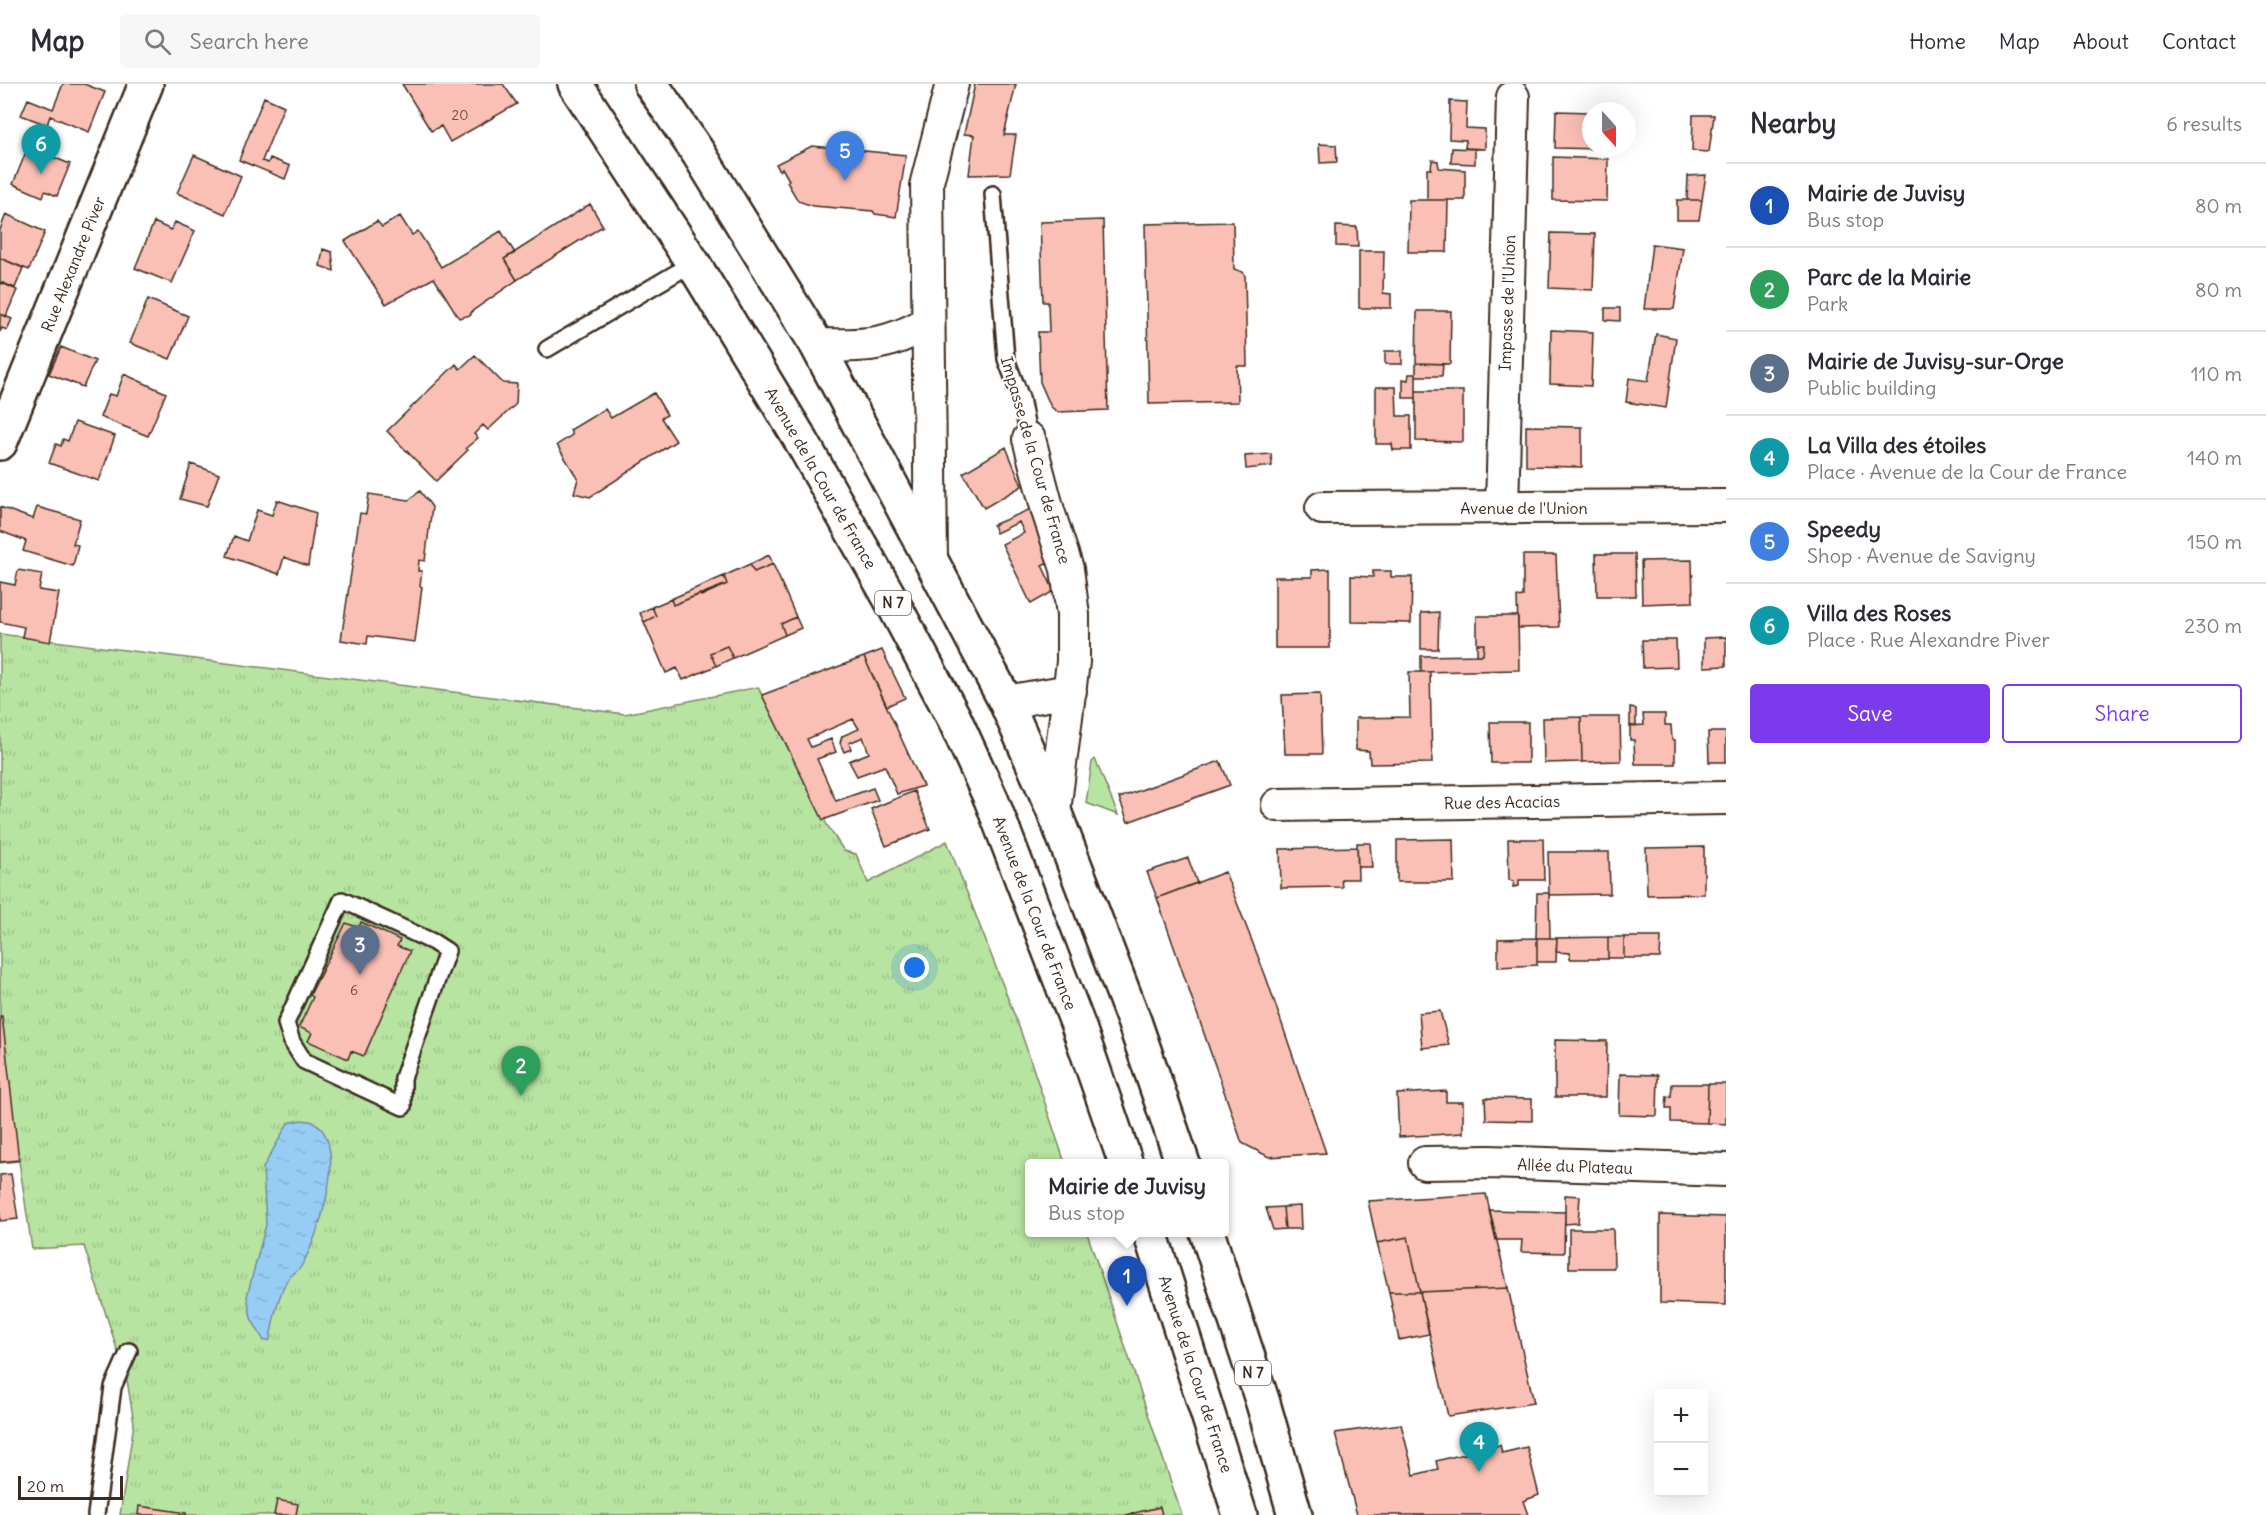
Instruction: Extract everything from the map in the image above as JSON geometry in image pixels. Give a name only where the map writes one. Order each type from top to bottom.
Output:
[{"type":"main road","name":"Rue Alexandre Piver","points":[[0,443],[146,84]]},
{"type":"main road","name":"Avenue de la Cour de France","points":[[575,84],[693,263],[802,442],[895,607],[954,718],[991,799],[1078,1024],[1124,1159]]},
{"type":"main road","points":[[651,84],[699,154],[817,345],[881,470],[932,560],[1006,702],[1054,811],[1134,1021],[1181,1159]]},
{"type":"main road","name":"Avenue de la Cour de France","points":[[1151,1237],[1240,1515]]},
{"type":"main road","name":"N 7","points":[[1208,1237],[1263,1403],[1295,1515]]},
{"type":"street","points":[[932,560],[929,498],[931,392],[927,323],[927,182],[951,84]]},
{"type":"street","name":"Impasse de l'Union","points":[[1502,508],[1513,97]]},
{"type":"street","points":[[817,345],[856,346],[883,343],[900,339],[927,323]]},
{"type":"street","name":"Impasse de la Cour de France","points":[[1029,439],[1048,511],[1067,569],[1072,615],[1070,691],[1054,811]]},
{"type":"street","name":"Avenue de l'Union","points":[[1322,508],[1726,506]]},
{"type":"street","points":[[1006,702],[1070,691]]},
{"type":"street","name":"Rue des Acacias","points":[[1278,805],[1726,798]]},
{"type":"street","name":"Allée du Plateau","points":[[1425,1163],[1489,1162],[1726,1170]]},
{"type":"lane","name":"Impasse de la Cour de France","points":[[993,194],[1006,359],[1021,398],[1029,439]]},
{"type":"lane","points":[[547,349],[693,263]]},
{"type":"lane","points":[[342,900],[433,942],[447,951],[403,1078],[403,1107],[304,1061],[292,1042],[286,1023],[342,900]]},
{"type":"lane","points":[[96,1515],[113,1387],[129,1352]]},
{"type":"green space","points":[[0,634],[625,714],[758,687],[827,825],[844,851],[856,854],[868,883],[947,841],[1021,1032],[1064,1159],[1025,1159],[1025,1237],[1088,1237],[1182,1515],[120,1515],[134,1423],[127,1380],[84,1246],[32,1249],[19,1161],[0,1163]]},
{"type":"green space","points":[[1095,759],[1118,815],[1086,803],[1092,762]]},
{"type":"water","points":[[301,1120],[317,1124],[328,1141],[330,1177],[315,1236],[300,1267],[286,1282],[276,1310],[270,1340],[264,1341],[251,1318],[247,1296],[266,1225],[263,1168],[288,1123]]},
{"type":"building","points":[[63,84],[84,84],[105,92],[89,132],[50,116],[47,125],[21,115],[28,99],[53,109]]},
{"type":"building","points":[[402,84],[503,84],[517,104],[450,142],[441,126],[431,131]]},
{"type":"building","points":[[975,84],[1016,84],[1004,135],[1016,135],[1010,174],[969,175],[974,135],[964,134]]},
{"type":"building","points":[[264,97],[284,106],[262,161],[268,163],[270,158],[290,166],[285,179],[239,160]]},
{"type":"building","points":[[1450,101],[1467,102],[1466,128],[1485,129],[1485,149],[1465,148],[1466,140],[1449,139]]},
{"type":"building","points":[[1556,111],[1582,112],[1582,149],[1555,148]]},
{"type":"building","points":[[1693,115],[1714,115],[1709,152],[1692,151]]},
{"type":"building","points":[[1319,144],[1336,145],[1337,162],[1320,163]]},
{"type":"building","points":[[812,146],[906,155],[896,217],[875,214],[873,211],[813,206],[798,201],[782,168],[780,171],[776,164]]},
{"type":"building","points":[[28,147],[70,164],[57,196],[45,191],[43,197],[13,184]]},
{"type":"building","points":[[1452,148],[1475,149],[1475,164],[1451,163]]},
{"type":"building","points":[[194,155],[241,176],[225,214],[177,193]]},
{"type":"building","points":[[1553,157],[1608,159],[1607,201],[1553,200]]},
{"type":"building","points":[[1432,160],[1438,161],[1439,168],[1465,170],[1465,200],[1427,200],[1427,169],[1431,169]]},
{"type":"building","points":[[1706,175],[1702,200],[1687,200],[1688,176]]},
{"type":"building","points":[[1409,200],[1448,200],[1447,252],[1408,252]]},
{"type":"building","points":[[1677,200],[1702,200],[1699,220],[1677,220]]},
{"type":"building","points":[[590,204],[603,226],[517,280],[504,259]]},
{"type":"building","points":[[6,214],[45,232],[29,270],[0,258],[0,230]]},
{"type":"building","points":[[400,216],[412,235],[418,231],[441,267],[501,231],[515,253],[504,259],[517,280],[471,312],[471,315],[459,318],[434,278],[386,304],[345,241],[377,221],[382,227]]},
{"type":"building","points":[[1103,220],[1108,410],[1058,412],[1051,407],[1040,382],[1038,332],[1049,332],[1048,302],[1043,302],[1040,222]]},
{"type":"building","points":[[154,222],[171,230],[175,222],[195,231],[172,283],[135,268]]},
{"type":"building","points":[[1233,222],[1234,269],[1243,272],[1245,276],[1247,366],[1237,366],[1238,402],[1149,404],[1145,224]]},
{"type":"building","points":[[1336,226],[1357,227],[1358,247],[1336,246]]},
{"type":"building","points":[[1551,233],[1595,234],[1593,290],[1549,288]]},
{"type":"building","points":[[1652,244],[1683,248],[1674,309],[1644,309]]},
{"type":"building","points":[[323,249],[332,252],[334,271],[320,266]]},
{"type":"building","points":[[1359,251],[1384,251],[1383,293],[1391,294],[1391,308],[1359,308]]},
{"type":"building","points":[[0,258],[23,268],[15,288],[0,282]]},
{"type":"building","points":[[0,282],[17,290],[6,316],[0,314]]},
{"type":"building","points":[[148,299],[188,316],[170,359],[130,343]]},
{"type":"building","points":[[1605,308],[1620,308],[1620,321],[1605,320]]},
{"type":"building","points":[[1417,311],[1451,311],[1450,364],[1416,363]]},
{"type":"building","points":[[0,314],[12,319],[7,330],[2,328],[0,332]]},
{"type":"building","points":[[1551,330],[1593,332],[1591,386],[1550,384]]},
{"type":"building","points":[[1656,334],[1676,338],[1666,408],[1626,402],[1629,378],[1648,381]]},
{"type":"building","points":[[61,347],[95,361],[83,387],[49,374]]},
{"type":"building","points":[[1385,351],[1402,351],[1402,364],[1385,364]]},
{"type":"building","points":[[475,355],[503,383],[517,384],[516,404],[488,430],[483,425],[474,434],[478,438],[466,448],[468,450],[436,481],[387,431],[456,364],[460,369]]},
{"type":"building","points":[[1416,363],[1443,364],[1442,376],[1416,376]]},
{"type":"building","points":[[124,374],[166,393],[148,436],[100,417],[109,394],[116,396]]},
{"type":"building","points":[[1409,374],[1416,374],[1416,398],[1403,398],[1403,379],[1408,380]]},
{"type":"building","points":[[1376,387],[1396,387],[1397,416],[1411,416],[1411,450],[1393,450],[1392,444],[1376,444]]},
{"type":"building","points":[[1416,391],[1463,391],[1463,442],[1416,441]]},
{"type":"building","points":[[654,393],[667,415],[661,418],[676,441],[590,497],[574,493],[578,479],[557,445],[572,435],[570,430],[605,409],[611,418]]},
{"type":"building","points":[[75,422],[115,436],[99,481],[49,463],[56,444],[61,446],[63,439],[68,441]]},
{"type":"building","points":[[1526,426],[1582,427],[1582,467],[1526,466]]},
{"type":"building","points":[[1006,447],[1022,486],[984,508],[963,473]]},
{"type":"building","points":[[1271,454],[1272,466],[1246,469],[1245,456]]},
{"type":"building","points":[[191,464],[219,474],[207,506],[180,499]]},
{"type":"building","points":[[420,491],[432,507],[425,561],[419,560],[418,571],[422,571],[420,586],[422,587],[415,642],[368,636],[367,644],[341,640],[360,513],[366,514],[369,494],[409,500]]},
{"type":"building","points":[[277,500],[316,513],[308,566],[284,557],[279,574],[227,556],[234,536],[247,541],[257,510],[272,515]]},
{"type":"building","points":[[0,507],[33,519],[37,507],[80,519],[73,544],[78,545],[73,566],[23,551],[26,541],[0,531]]},
{"type":"building","points":[[1031,509],[1048,562],[1042,565],[1054,591],[1031,604],[1002,544],[1024,533],[1019,522],[996,533],[993,525]]},
{"type":"building","points":[[1596,554],[1635,554],[1636,596],[1597,596]]},
{"type":"building","points":[[769,555],[773,564],[754,572],[750,564]]},
{"type":"building","points":[[1523,555],[1556,555],[1559,627],[1518,628],[1517,597],[1523,596]]},
{"type":"building","points":[[1692,560],[1693,602],[1642,604],[1641,561]]},
{"type":"building","points":[[750,564],[754,572],[773,564],[796,617],[781,624],[785,635],[733,658],[727,646],[710,653],[716,666],[683,680],[677,668],[666,673],[644,622],[656,616],[652,607],[671,599],[673,605],[700,594],[701,596],[727,584],[724,576]]},
{"type":"building","points":[[1330,569],[1330,648],[1275,648],[1275,577],[1312,577],[1312,570]]},
{"type":"building","points":[[18,570],[42,574],[39,590],[59,593],[50,642],[22,637],[24,627],[0,622],[0,582],[15,585]]},
{"type":"building","points":[[1373,571],[1391,571],[1391,577],[1412,577],[1411,623],[1351,622],[1351,576],[1373,577]]},
{"type":"building","points":[[724,576],[727,584],[673,605],[671,599]]},
{"type":"building","points":[[652,607],[656,616],[644,622],[640,613]]},
{"type":"building","points":[[1439,612],[1438,649],[1421,649],[1421,613]]},
{"type":"building","points":[[1477,616],[1518,616],[1519,670],[1421,672],[1421,656],[1483,655],[1484,644],[1477,644]]},
{"type":"building","points":[[796,617],[801,628],[785,635],[781,624]]},
{"type":"building","points":[[1726,637],[1726,666],[1704,667],[1704,638]]},
{"type":"building","points":[[1642,640],[1676,640],[1677,667],[1643,668]]},
{"type":"building","points":[[1477,644],[1484,644],[1483,655],[1477,655]]},
{"type":"building","points":[[727,646],[733,658],[716,666],[710,653]]},
{"type":"building","points":[[882,650],[905,698],[887,706],[864,657]]},
{"type":"building","points":[[864,657],[923,786],[897,794],[885,766],[857,776],[849,761],[869,753],[863,737],[849,743],[851,749],[844,752],[840,743],[842,736],[859,729],[853,719],[807,739],[811,747],[831,739],[836,752],[817,759],[836,801],[873,788],[878,800],[823,820],[762,695]]},
{"type":"building","points":[[1409,672],[1430,672],[1432,763],[1370,764],[1369,751],[1356,750],[1356,718],[1410,717]]},
{"type":"building","points":[[1320,694],[1322,754],[1285,754],[1282,695]]},
{"type":"building","points":[[1630,708],[1636,709],[1636,726],[1630,726]]},
{"type":"building","points":[[1643,714],[1665,714],[1665,725],[1671,725],[1672,740],[1675,740],[1675,764],[1635,764],[1634,740],[1630,740],[1630,726],[1644,725]]},
{"type":"building","points":[[1581,717],[1620,717],[1621,761],[1582,762]]},
{"type":"building","points":[[1581,717],[1582,762],[1544,763],[1543,718]]},
{"type":"building","points":[[1490,722],[1528,722],[1528,763],[1491,763]]},
{"type":"building","points":[[1708,732],[1726,732],[1726,762],[1709,762]]},
{"type":"building","points":[[1220,761],[1230,785],[1128,822],[1119,798]]},
{"type":"building","points":[[914,791],[930,829],[886,846],[871,809]]},
{"type":"building","points":[[1453,839],[1454,882],[1397,882],[1397,840]]},
{"type":"building","points":[[1508,839],[1543,839],[1544,880],[1519,880],[1519,886],[1513,887],[1514,881],[1509,880]]},
{"type":"building","points":[[1357,843],[1370,843],[1372,867],[1358,867]]},
{"type":"building","points":[[1357,847],[1358,879],[1341,879],[1342,887],[1281,888],[1280,849]]},
{"type":"building","points":[[1704,847],[1704,894],[1647,895],[1646,848]]},
{"type":"building","points":[[1548,852],[1609,852],[1610,894],[1549,895]]},
{"type":"building","points":[[1188,858],[1197,883],[1157,898],[1147,872]]},
{"type":"building","points":[[1225,872],[1266,977],[1326,1153],[1269,1157],[1242,1143],[1157,898]]},
{"type":"building","points":[[1537,893],[1549,893],[1550,938],[1536,938]]},
{"type":"building","points":[[361,922],[400,940],[397,946],[410,951],[364,1056],[351,1051],[348,1059],[308,1041],[312,1033],[299,1027],[313,997],[310,995],[346,923],[359,928]]},
{"type":"building","points":[[1608,937],[1624,937],[1624,958],[1608,958]]},
{"type":"building","points":[[1608,937],[1608,959],[1570,959],[1570,953],[1556,952],[1557,938]]},
{"type":"building","points":[[1624,937],[1661,937],[1660,958],[1624,958]]},
{"type":"building","points":[[1537,938],[1537,965],[1498,967],[1498,939]]},
{"type":"building","points":[[1537,938],[1557,938],[1556,962],[1537,962]]},
{"type":"building","points":[[1440,1011],[1449,1045],[1422,1048],[1419,1013]]},
{"type":"building","points":[[0,1016],[2,1016],[19,1160],[0,1162]]},
{"type":"building","points":[[1555,1040],[1607,1041],[1606,1097],[1555,1097]]},
{"type":"building","points":[[1620,1074],[1658,1075],[1657,1116],[1619,1115]]},
{"type":"building","points":[[1672,1084],[1708,1084],[1707,1123],[1671,1122],[1671,1108],[1666,1108],[1667,1096],[1671,1097]]},
{"type":"building","points":[[1708,1084],[1726,1084],[1726,1124],[1707,1123]]},
{"type":"building","points":[[1446,1091],[1446,1102],[1463,1102],[1463,1133],[1399,1137],[1397,1094]]},
{"type":"building","points":[[1485,1098],[1532,1099],[1532,1121],[1486,1120]]},
{"type":"building","points":[[11,1174],[18,1219],[0,1221],[0,1175]]},
{"type":"building","points":[[1486,1194],[1508,1288],[1420,1292],[1408,1237],[1377,1243],[1368,1201]]},
{"type":"building","points":[[1565,1195],[1580,1196],[1578,1223],[1565,1224]]},
{"type":"building","points":[[1300,1206],[1301,1229],[1285,1229],[1283,1207]]},
{"type":"building","points":[[1283,1207],[1285,1229],[1273,1230],[1266,1208]]},
{"type":"building","points":[[1489,1210],[1565,1212],[1564,1253],[1521,1252],[1522,1240],[1496,1240]]},
{"type":"building","points":[[1660,1215],[1726,1217],[1726,1305],[1660,1303]]},
{"type":"building","points":[[1569,1229],[1613,1229],[1614,1268],[1569,1268]]},
{"type":"building","points":[[1408,1237],[1420,1292],[1389,1292],[1377,1243]]},
{"type":"building","points":[[1508,1288],[1534,1403],[1448,1416],[1420,1292]]},
{"type":"building","points":[[1389,1292],[1420,1292],[1429,1334],[1399,1340]]},
{"type":"building","points":[[1401,1424],[1414,1475],[1438,1469],[1436,1461],[1500,1445],[1502,1453],[1527,1447],[1539,1495],[1523,1501],[1528,1515],[1357,1515],[1335,1433]]},
{"type":"building","points":[[277,1500],[298,1504],[296,1515],[274,1515]]},
{"type":"building","points":[[139,1506],[186,1513],[186,1515],[138,1515]]},
{"type":"building","points":[[1160,1507],[1162,1515],[1126,1515]]},
{"type":"place","name":"Villa des Roses","points":[[41,174]]},
{"type":"place","name":"Speedy","points":[[845,181]]},
{"type":"place","name":"Mairie de Juvisy-sur-Orge","points":[[360,975]]},
{"type":"place","name":"Parc de la Mairie","points":[[521,1096]]},
{"type":"place","name":"Mairie de Juvisy","points":[[1127,1306]]},
{"type":"place","name":"La Villa des étoiles","points":[[1479,1472]]}]
